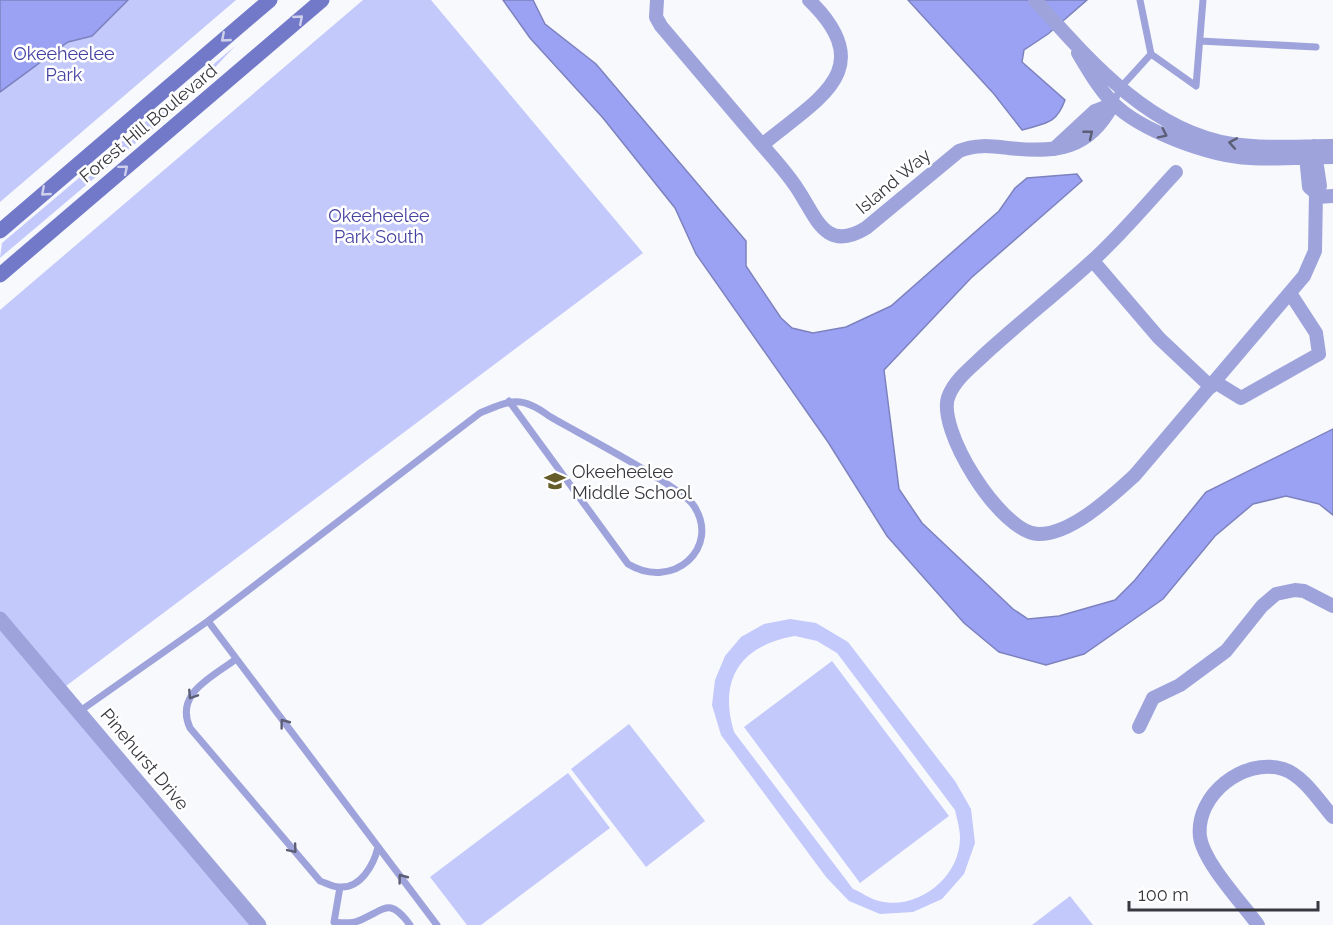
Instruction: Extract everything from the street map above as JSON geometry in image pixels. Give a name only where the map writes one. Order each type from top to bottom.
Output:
[{"type":"main road","name":"Forest Hill Boulevard","points":[[0,231],[270,0]]},
{"type":"main road","name":"Forest Hill Boulevard","points":[[0,275],[322,0]]},
{"type":"street","name":"Island Way","points":[[657,0],[656,17],[661,26],[795,184],[821,228],[836,236],[849,236],[866,228],[958,151],[975,146],[1054,148],[1095,111],[1113,104]]},
{"type":"street","points":[[762,145],[828,90],[841,68],[842,50],[837,34],[809,0]]},
{"type":"street","points":[[1035,0],[1071,41],[1121,87],[1150,111],[1174,125],[1204,137],[1256,147],[1310,152],[1333,157]]},
{"type":"street","points":[[1071,41],[1094,81],[1113,104],[1161,133],[1198,148],[1249,158],[1310,152],[1333,146]]},
{"type":"street","points":[[1176,172],[1093,261],[964,374],[948,396],[947,415],[964,459],[987,496],[1020,528],[1029,533],[1047,533],[1067,526],[1111,497],[1135,475],[1290,293],[1313,260],[1316,195],[1309,187],[1310,152]]},
{"type":"street","points":[[1316,195],[1333,196]]},
{"type":"street","points":[[1093,261],[1159,338],[1213,384],[1241,398],[1319,354],[1316,333],[1290,293]]},
{"type":"street","points":[[1139,728],[1153,698],[1188,680],[1226,651],[1262,606],[1276,594],[1295,590],[1304,591],[1333,606]]},
{"type":"street","name":"Pinehurst Drive","points":[[0,619],[259,925]]},
{"type":"street","points":[[1258,925],[1207,856],[1200,839],[1200,820],[1208,802],[1224,783],[1246,770],[1264,766],[1285,770],[1304,784],[1333,817]]},
{"type":"lane","points":[[1140,0],[1150,54],[1196,86],[1203,0]]},
{"type":"lane","points":[[1200,41],[1316,47]]},
{"type":"lane","points":[[1113,104],[1121,87],[1150,54]]},
{"type":"lane","points":[[80,711],[208,621],[480,412],[509,401],[530,402],[549,417],[686,497],[700,520],[699,540],[690,559],[680,568],[667,573],[653,574],[628,564],[509,401]]},
{"type":"lane","points":[[208,621],[437,925]]},
{"type":"lane","points":[[236,659],[191,693],[185,710],[190,728],[320,881],[340,887],[354,883],[366,874],[374,861],[378,847]]},
{"type":"lane","points":[[340,887],[335,924],[356,923],[378,910],[390,907],[401,912],[410,925]]},
{"type":"green space","name":"Okeeheelee Park","points":[[0,0],[236,0],[0,202]]},
{"type":"green space","name":"Okeeheelee Park South","points":[[363,0],[431,0],[643,253],[66,686],[265,925],[0,925],[0,310]]},
{"type":"green space","points":[[235,46],[176,109],[0,258],[2,243]]},
{"type":"green space","points":[[790,619],[816,623],[848,642],[955,781],[971,809],[975,843],[964,874],[942,899],[913,912],[880,914],[849,901],[826,877],[721,735],[712,705],[715,680],[725,656],[741,637],[764,624]],"holes":[[[795,636],[817,641],[837,653],[955,810],[960,838],[953,866],[934,888],[908,901],[893,903],[876,900],[853,889],[734,732],[729,696],[738,668],[748,656],[760,647]]]},
{"type":"green space","points":[[832,661],[949,816],[860,883],[744,727]]},
{"type":"green space","points":[[629,724],[705,821],[646,867],[571,769]]},
{"type":"green space","points":[[568,773],[610,828],[481,925],[467,925],[430,877]]},
{"type":"green space","points":[[1070,896],[1093,925],[1032,925]]},
{"type":"water","points":[[0,0],[128,0],[92,36],[68,42],[0,92]]},
{"type":"water","points":[[503,0],[533,0],[545,24],[596,64],[746,241],[746,266],[781,318],[792,328],[813,333],[846,327],[891,306],[999,211],[1015,188],[1027,178],[1077,174],[1082,181],[971,278],[884,370],[899,489],[922,523],[1013,609],[1028,619],[1059,616],[1115,600],[1135,580],[1206,492],[1333,429],[1333,515],[1319,504],[1286,496],[1253,504],[1215,536],[1163,599],[1084,654],[1046,665],[999,652],[964,623],[887,536],[828,442],[696,254],[675,208],[603,118],[530,38]]},
{"type":"water","points":[[908,0],[1087,0],[1048,34],[1024,50],[1022,62],[1065,100],[1058,114],[1049,122],[1022,130],[994,94]]},
{"type":"place","name":"Okeeheelee Middle School","points":[[555,481]]}]
